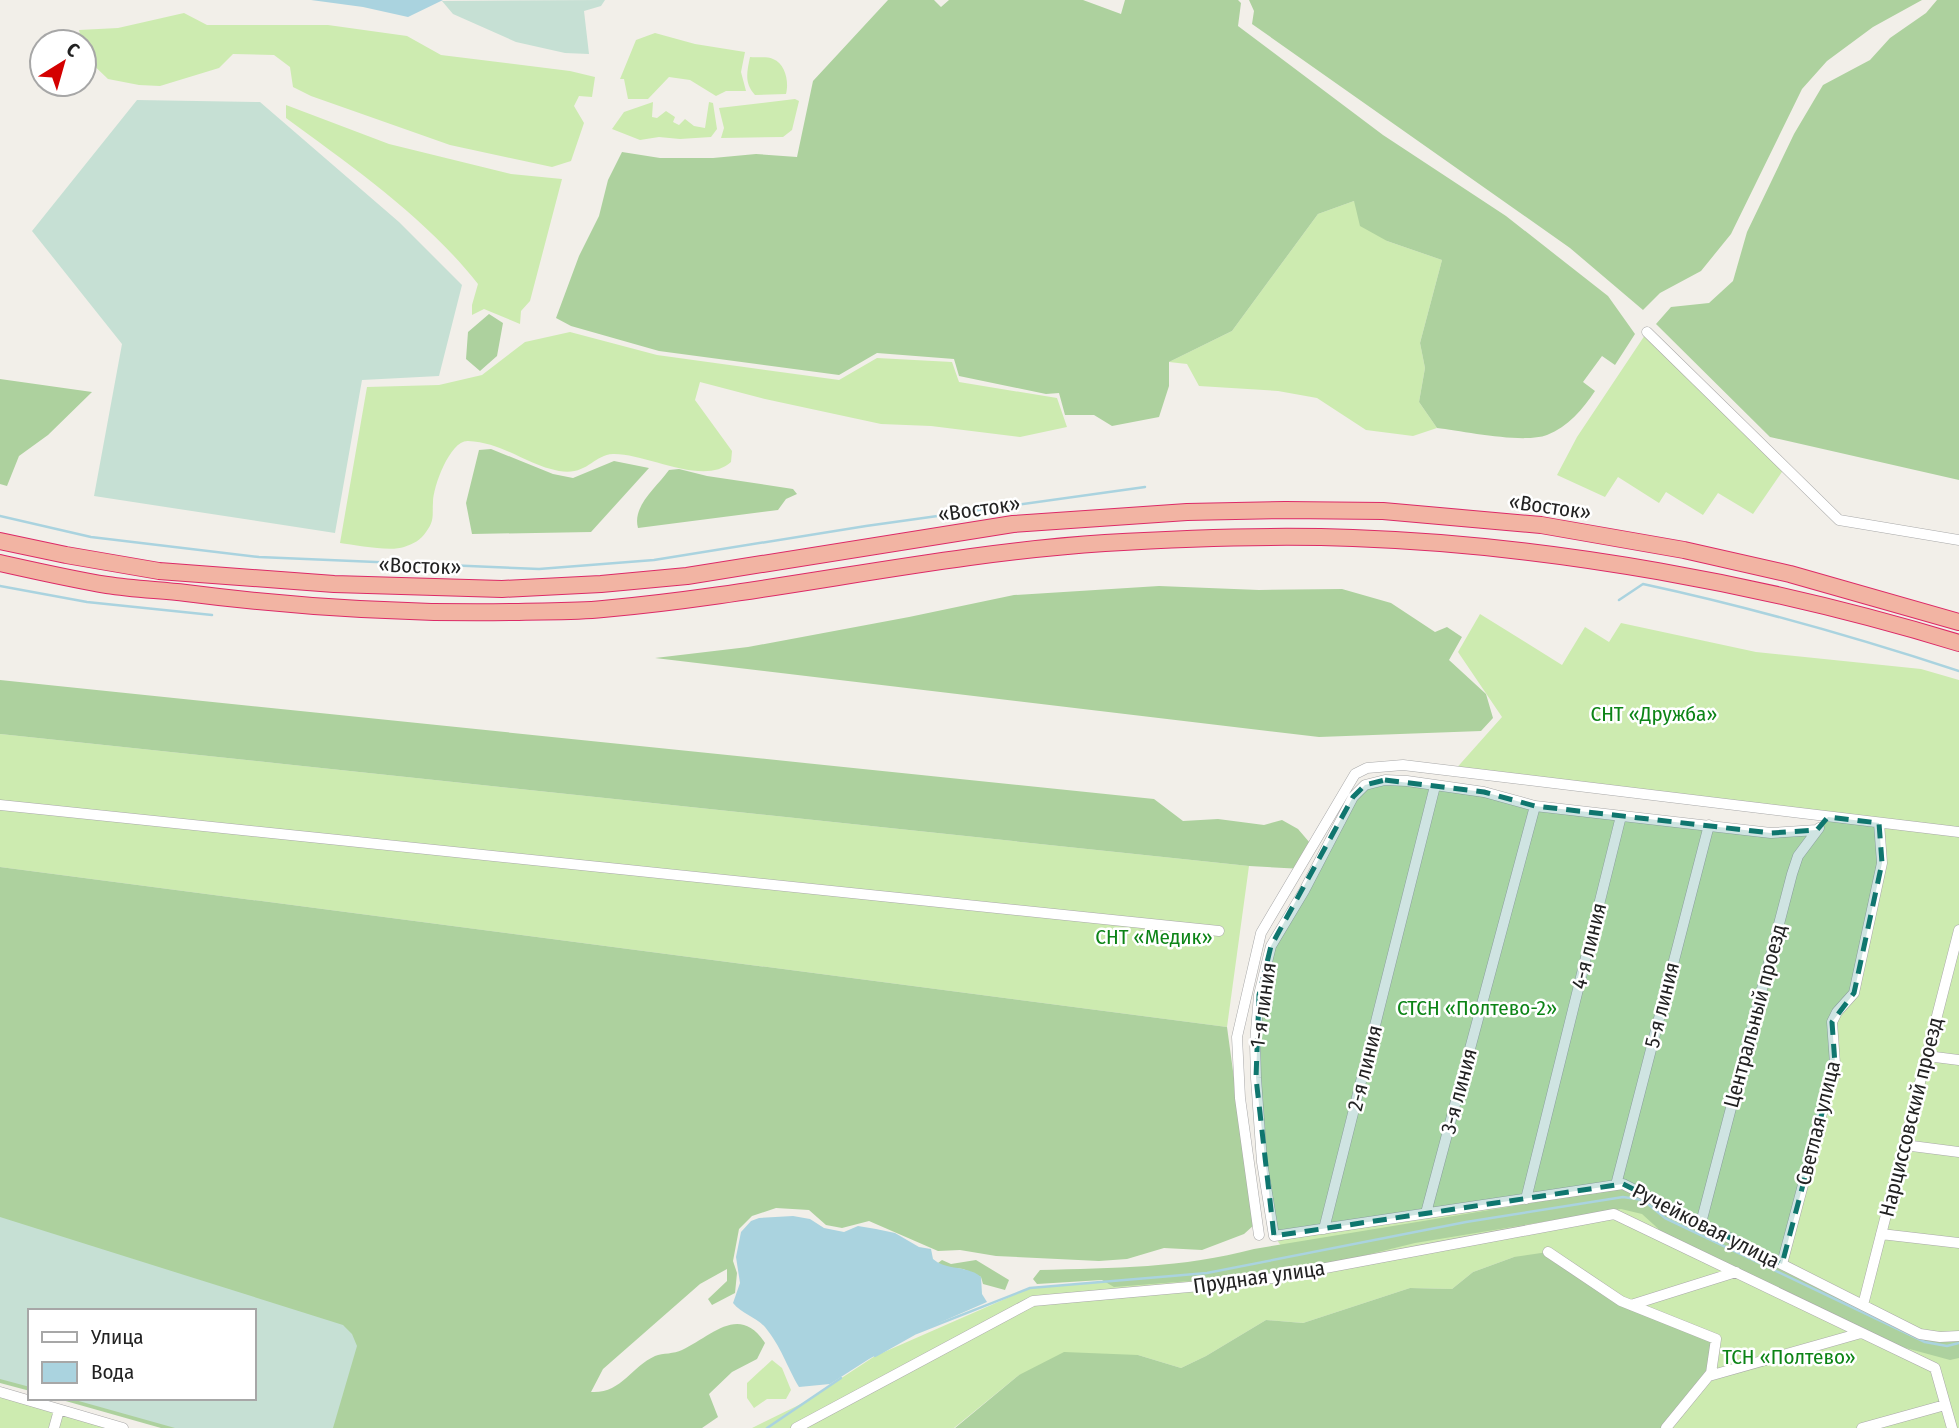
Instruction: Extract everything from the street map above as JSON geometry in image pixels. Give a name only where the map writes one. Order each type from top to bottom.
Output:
[{"type":"highway","name":"«Восток»","points":[[0,541],[159,570],[334,584],[502,589],[687,576],[1013,524],[1186,512],[1384,511],[1541,525],[1685,550],[1790,574],[1959,622]]},
{"type":"highway","points":[[0,563],[113,586],[245,601],[414,613],[596,610],[702,599],[1010,551],[1196,539],[1349,538],[1499,548],[1679,576],[1839,610],[1959,643]]},
{"type":"street","points":[[1647,332],[1839,520],[1959,540]]},
{"type":"street","points":[[1259,1235],[1240,1097],[1237,1037],[1261,933],[1355,774],[1367,768],[1403,765],[1959,832]]},
{"type":"street","name":"1-я линия","points":[[1274,1236],[1262,1162],[1255,1044],[1259,995],[1271,946],[1304,891],[1353,797],[1365,785],[1384,780],[1407,781],[1484,792],[1535,806],[1770,833],[1817,830]]},
{"type":"street","name":"2-я линия","points":[[1324,1228],[1435,786]]},
{"type":"street","points":[[0,805],[1219,931]]},
{"type":"street","name":"3-я линия","points":[[1426,1213],[1535,806]]},
{"type":"street","name":"4-я линия","points":[[1526,1199],[1621,816]]},
{"type":"street","name":"Центральный проезд","points":[[1700,1223],[1792,874],[1798,856],[1828,817]]},
{"type":"street","name":"Светлая улица","points":[[1782,1264],[1835,1064],[1832,1022],[1836,1012],[1854,993],[1882,863],[1879,823]]},
{"type":"street","name":"5-я линия","points":[[1616,1185],[1709,825]]},
{"type":"street","name":"Нарциссовский проезд","points":[[1863,1305],[1927,1056],[1954,968],[1959,930]]},
{"type":"street","points":[[1927,1056],[1959,1059]]},
{"type":"street","points":[[1904,1145],[1959,1152]]},
{"type":"street","name":"Ручейковая улица","points":[[1274,1236],[1623,1184],[1920,1334],[1959,1336]]},
{"type":"street","name":"Прудная улица","points":[[796,1428],[1034,1301],[1256,1281],[1614,1214],[1934,1368],[1952,1428]]},
{"type":"street","points":[[1881,1234],[1959,1243]]},
{"type":"street","points":[[1548,1252],[1621,1301],[1716,1339],[1711,1373],[1665,1428]]},
{"type":"street","points":[[1631,1305],[1736,1272]]},
{"type":"street","points":[[1709,1376],[1861,1334]]},
{"type":"street","points":[[0,1392],[123,1428]]},
{"type":"street","points":[[1862,1428],[1945,1405]]},
{"type":"street","points":[[54,1428],[59,1410]]},
{"type":"highlighted area","points":[[1385,780],[1484,792],[1535,806],[1771,833],[1817,830],[1828,817],[1879,823],[1882,863],[1854,993],[1832,1022],[1835,1064],[1782,1264],[1623,1184],[1274,1236],[1256,1078],[1259,995],[1271,946],[1353,797],[1365,785]]},
{"type":"green space","points":[[605,0],[601,6],[584,11],[589,54],[565,53],[516,42],[453,14],[442,1]]},
{"type":"green space","points":[[888,0],[934,0],[941,7],[949,0],[1083,0],[1121,14],[1125,0],[1238,0],[1241,3],[1238,26],[1383,135],[1506,216],[1608,296],[1635,334],[1615,365],[1602,356],[1583,382],[1595,391],[1574,417],[1555,432],[1523,438],[1437,428],[1419,402],[1425,368],[1420,343],[1442,260],[1387,241],[1360,226],[1354,201],[1318,214],[1232,331],[1169,362],[1169,386],[1159,417],[1112,426],[1094,415],[1065,415],[1059,393],[1046,394],[959,376],[954,359],[877,353],[839,375],[659,351],[571,326],[556,318],[579,256],[599,216],[608,180],[622,152],[660,158],[713,158],[756,154],[797,157],[813,81]]},
{"type":"green space","points":[[1249,0],[1922,0],[1873,27],[1827,61],[1802,89],[1731,234],[1701,271],[1660,293],[1643,310],[1570,248],[1252,24],[1254,11]]},
{"type":"green space","points":[[1937,0],[1959,0],[1959,480],[1770,437],[1656,324],[1671,307],[1709,303],[1733,281],[1747,232],[1794,134],[1823,85],[1870,60],[1890,38],[1926,13]]},
{"type":"green space","points":[[184,13],[207,25],[328,25],[407,36],[441,55],[570,71],[595,77],[592,97],[579,96],[574,106],[584,123],[571,161],[552,167],[450,145],[311,96],[293,87],[290,67],[274,55],[233,54],[219,68],[160,86],[108,79],[98,69],[98,29],[118,28]]},
{"type":"green space","points":[[655,33],[695,44],[745,52],[741,72],[746,91],[726,91],[716,96],[690,80],[669,77],[648,99],[628,99],[624,79],[620,79],[636,40]]},
{"type":"green space","points":[[750,57],[771,58],[781,65],[787,79],[786,94],[755,95],[748,82]]},
{"type":"green space","points":[[795,99],[799,101],[792,130],[783,137],[721,138],[724,128],[719,108]]},
{"type":"green space","points":[[137,100],[260,102],[399,222],[462,285],[439,376],[362,380],[335,533],[94,496],[122,344],[32,231]]},
{"type":"green space","points":[[653,102],[652,117],[657,118],[666,111],[675,117],[673,122],[679,125],[685,119],[694,126],[705,128],[709,102],[713,103],[717,129],[711,137],[659,137],[640,140],[612,129],[624,112]]},
{"type":"green space","points":[[286,105],[389,144],[511,174],[562,179],[530,301],[521,311],[520,324],[484,309],[472,315],[478,284],[458,260],[388,195],[286,118]]},
{"type":"green space","points":[[1354,201],[1387,241],[1442,260],[1420,343],[1425,368],[1419,402],[1437,428],[1413,436],[1366,430],[1317,398],[1278,391],[1199,386],[1187,364],[1169,362],[1232,331],[1318,214]]},
{"type":"green space","points":[[489,314],[503,323],[497,356],[480,371],[466,359],[468,332]]},
{"type":"green space","points":[[570,332],[657,355],[839,380],[877,358],[952,362],[959,382],[1057,398],[1067,427],[1020,437],[931,426],[881,424],[700,382],[695,400],[732,451],[731,462],[720,469],[690,470],[613,454],[576,471],[559,471],[493,446],[468,441],[461,443],[449,456],[439,476],[434,495],[432,521],[424,535],[414,543],[390,549],[340,543],[367,387],[439,385],[482,375],[525,342]]},
{"type":"green space","points":[[1647,332],[1786,466],[1753,514],[1718,493],[1703,515],[1666,492],[1659,503],[1618,477],[1605,497],[1557,475],[1577,437]]},
{"type":"green space","points":[[0,379],[92,392],[48,435],[19,456],[7,486],[0,484]]},
{"type":"green space","points":[[491,449],[553,474],[573,478],[614,461],[649,468],[591,532],[472,534],[466,503],[479,450]]},
{"type":"green space","points":[[679,469],[793,489],[797,494],[786,499],[778,510],[638,528],[638,512],[646,498],[669,470]]},
{"type":"green space","points":[[1159,586],[1259,590],[1342,589],[1391,603],[1435,632],[1447,627],[1462,637],[1449,660],[1486,694],[1493,718],[1481,731],[1319,737],[655,658],[748,647],[1014,595]]},
{"type":"green space","points":[[1480,614],[1562,665],[1585,627],[1609,642],[1621,623],[1756,652],[1921,669],[1959,680],[1959,1428],[1666,1428],[1514,1257],[1473,1272],[1452,1289],[1410,1288],[1303,1323],[1266,1320],[1181,1368],[1138,1355],[1019,1375],[954,1428],[752,1428],[805,1402],[875,1356],[1030,1288],[1207,1273],[1289,1257],[1274,1236],[1255,1043],[1271,946],[1365,785],[1407,781],[1535,806],[1770,833],[1817,830],[1827,818],[1453,772],[1502,717],[1458,652]]},
{"type":"green space","points":[[0,680],[1154,799],[1183,821],[1218,819],[1264,825],[1282,820],[1298,829],[1310,843],[1303,869],[1249,866],[0,734]]},
{"type":"green space","name":"СНТ «Медик»","points":[[0,734],[1249,866],[1227,1027],[0,867]]},
{"type":"green space","points":[[0,867],[1227,1027],[1254,1225],[1244,1234],[1202,1250],[1164,1248],[1127,1259],[1099,1261],[996,1256],[960,1250],[938,1251],[869,1221],[842,1228],[826,1225],[809,1210],[776,1208],[752,1216],[739,1229],[733,1261],[737,1273],[735,1293],[712,1305],[708,1299],[727,1281],[727,1269],[700,1284],[603,1369],[591,1392],[610,1389],[655,1356],[682,1350],[725,1327],[745,1325],[755,1331],[765,1343],[757,1359],[732,1372],[709,1394],[718,1417],[702,1428],[161,1428],[62,1400],[256,1400],[256,1309],[28,1309],[28,1390],[0,1383]]},
{"type":"green space","points":[[1622,1188],[1650,1195],[1672,1215],[1924,1338],[1959,1338],[1959,1358],[1950,1360],[1891,1344],[1664,1234],[1642,1214],[1621,1209],[1415,1243],[1354,1258],[1253,1276],[1114,1287],[1102,1280],[1037,1284],[1033,1279],[1040,1270],[1148,1266],[1201,1260]]},
{"type":"green space","points":[[0,1217],[343,1325],[352,1334],[357,1346],[333,1428],[175,1428],[75,1400],[256,1400],[256,1309],[28,1309],[28,1386],[0,1379]]},
{"type":"green space","points":[[1548,1252],[1621,1301],[1716,1339],[1711,1373],[1666,1428],[955,1428],[1019,1375],[1064,1352],[1138,1355],[1181,1368],[1266,1320],[1303,1323],[1410,1288],[1452,1289],[1473,1272],[1514,1257]]},
{"type":"green space","points":[[942,1260],[951,1264],[976,1260],[1009,1280],[1005,1290],[983,1284],[981,1277],[963,1269],[944,1267],[938,1263]]},
{"type":"green space","points":[[772,1360],[782,1368],[791,1390],[786,1399],[767,1399],[754,1408],[747,1398],[747,1383]]},
{"type":"green space","points":[[0,1392],[123,1428],[0,1428]]},
{"type":"water","points":[[311,0],[443,0],[408,17]]},
{"type":"water","points":[[793,1216],[810,1219],[824,1228],[844,1232],[858,1226],[895,1233],[919,1247],[931,1249],[933,1259],[939,1263],[970,1271],[981,1277],[982,1294],[987,1302],[916,1333],[830,1384],[799,1387],[780,1349],[765,1327],[733,1303],[740,1283],[736,1257],[741,1232],[751,1221],[759,1218]]},
{"type":"waterway","points":[[0,516],[91,537],[259,557],[539,569],[654,560],[866,526],[1145,487]]},
{"type":"waterway","points":[[1619,600],[1643,584],[1802,623],[1959,671]]},
{"type":"waterway","points":[[0,586],[87,602],[212,615]]},
{"type":"waterway","points":[[875,1356],[916,1333],[1030,1288],[1207,1273],[1466,1222],[1623,1197],[1643,1200],[1665,1218],[1925,1342],[1947,1346],[1959,1343]]},
{"type":"waterway","points":[[767,1428],[841,1378]]},
{"type":"park label","name":"СНТ «Дружба»","points":[[1654,714]]},
{"type":"park label","name":"СТСН «Полтево-2»","points":[[1477,1008]]},
{"type":"park label","name":"ТСН «Полтево»","points":[[1789,1357]]}]
